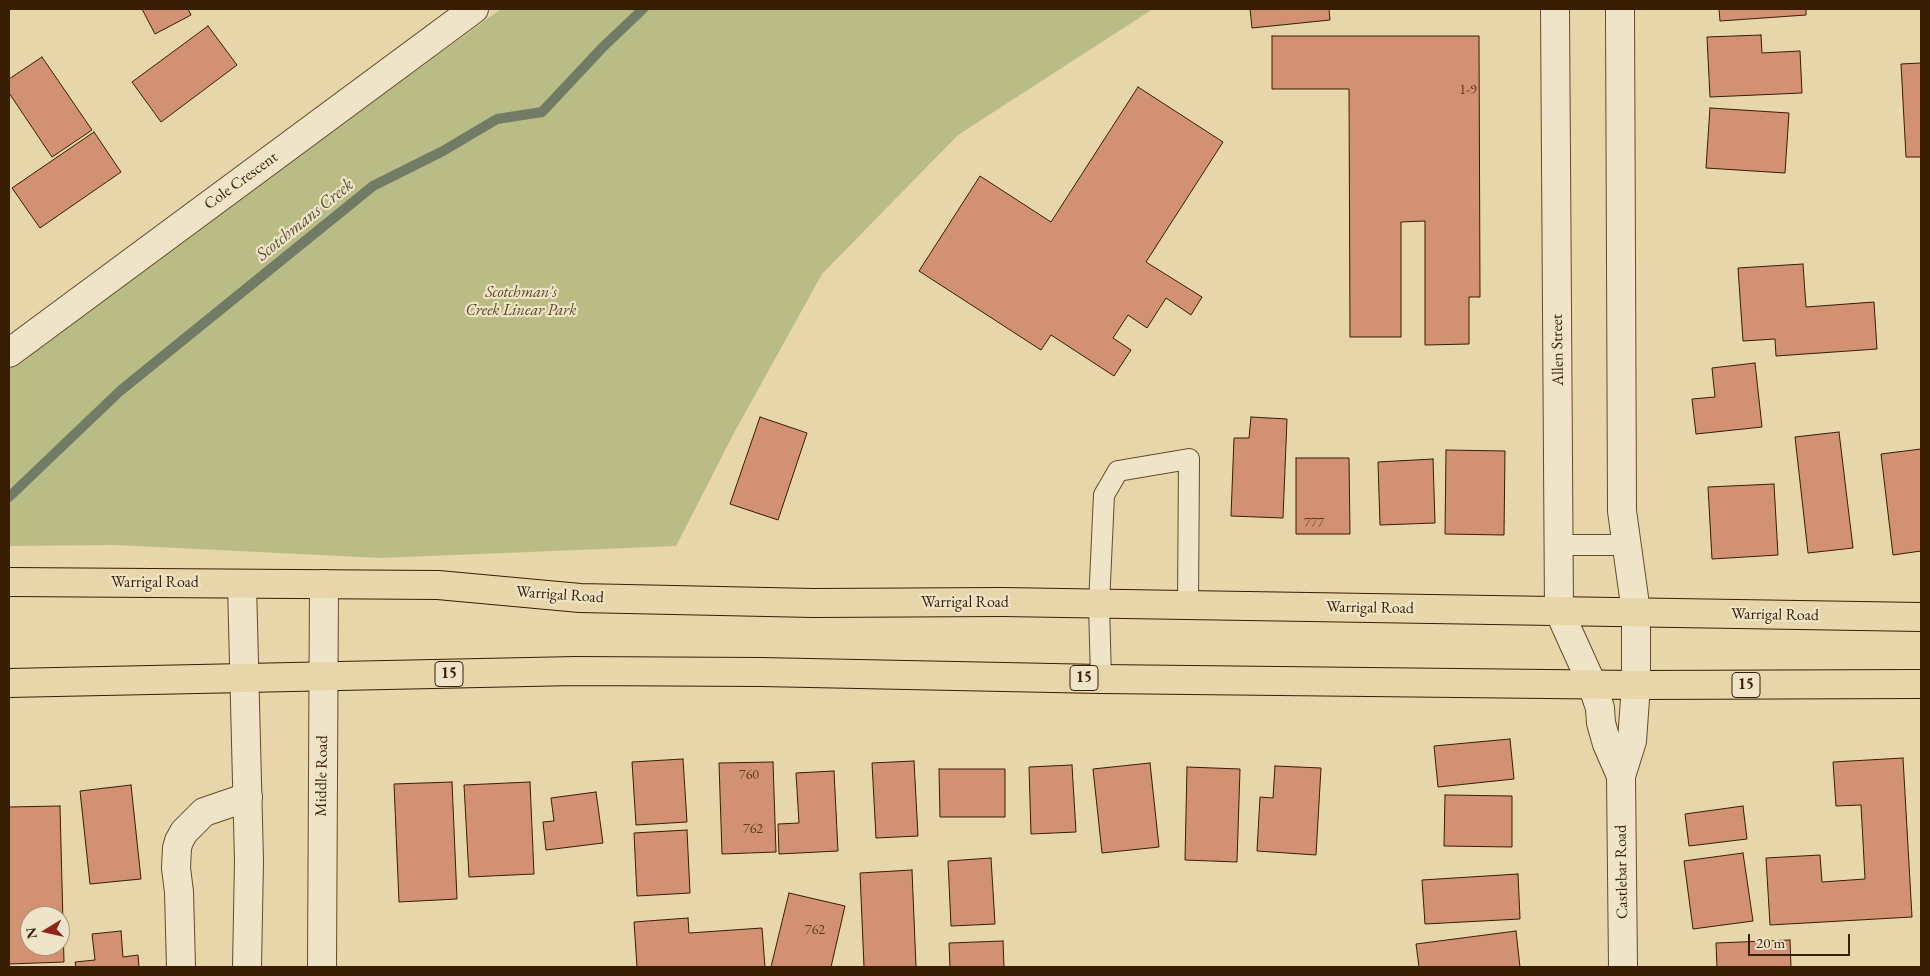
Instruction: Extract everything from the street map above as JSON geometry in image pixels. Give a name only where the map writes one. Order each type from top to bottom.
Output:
[{"type":"highway","name":"Warrigal Road","points":[[9,582],[438,585],[580,598],[862,604],[1002,602],[1921,617]]},
{"type":"highway","name":"15","points":[[9,683],[575,671],[1636,685],[1921,684]]},
{"type":"street","name":"Cole Crescent","points":[[9,353],[474,9]]},
{"type":"street","name":"Allen Street","points":[[1555,9],[1559,611],[1592,684]]},
{"type":"street","points":[[1620,9],[1622,502],[1636,612],[1636,685]]},
{"type":"street","points":[[242,584],[249,862],[247,967]]},
{"type":"street","name":"Middle Road","points":[[322,967],[324,584]]},
{"type":"street","name":"Castlebar Road","points":[[1592,684],[1600,708],[1601,723],[1607,744],[1621,776]]},
{"type":"street","name":"Castlebar Road","points":[[1623,967],[1621,776],[1632,741],[1636,685]]},
{"type":"street","points":[[181,967],[179,892],[176,868],[179,841],[184,832],[204,812],[248,798]]},
{"type":"lane","points":[[1100,678],[1099,604],[1104,495],[1118,471],[1189,459],[1188,605]]},
{"type":"lane","points":[[1560,545],[1626,545]]},
{"type":"green space","name":"Scotchman's Creek Linear Park","points":[[501,9],[1153,9],[958,135],[822,274],[734,433],[676,546],[381,558],[115,545],[9,546],[9,364]]},
{"type":"building","points":[[142,9],[188,9],[191,15],[155,34]]},
{"type":"building","points":[[1250,9],[1329,9],[1330,20],[1252,28]]},
{"type":"building","points":[[1719,9],[1806,9],[1806,15],[1720,21]]},
{"type":"building","points":[[208,26],[237,65],[161,122],[132,82]]},
{"type":"building","points":[[1761,35],[1762,53],[1800,51],[1802,93],[1710,97],[1707,37]]},
{"type":"building","points":[[1272,36],[1479,36],[1480,297],[1469,297],[1469,344],[1425,345],[1425,221],[1401,222],[1401,337],[1350,337],[1349,89],[1272,89]]},
{"type":"building","points":[[42,57],[92,130],[52,157],[9,93],[9,79]]},
{"type":"building","points":[[1921,63],[1921,157],[1906,157],[1901,64]]},
{"type":"building","points":[[1138,87],[1223,142],[1146,262],[1202,297],[1191,315],[1166,298],[1147,328],[1128,315],[1113,338],[1131,350],[1114,376],[1051,335],[1041,350],[919,271],[980,176],[1051,222]]},
{"type":"building","points":[[1710,108],[1789,113],[1785,173],[1706,168]]},
{"type":"building","points":[[94,132],[121,172],[40,228],[12,188]]},
{"type":"building","points":[[1803,264],[1806,307],[1874,302],[1877,349],[1776,356],[1775,339],[1743,341],[1738,268]]},
{"type":"building","points":[[1755,363],[1762,427],[1696,434],[1692,399],[1715,397],[1712,368]]},
{"type":"building","points":[[760,417],[807,433],[778,520],[730,504]]},
{"type":"building","points":[[1251,417],[1287,419],[1283,518],[1231,516],[1234,438],[1249,438]]},
{"type":"building","points":[[1839,432],[1853,548],[1808,553],[1795,437]]},
{"type":"building","points":[[1921,449],[1921,551],[1893,555],[1881,454]]},
{"type":"building","points":[[1446,450],[1505,451],[1504,535],[1445,534]]},
{"type":"building","points":[[1296,458],[1349,458],[1350,534],[1296,534]]},
{"type":"building","points":[[1433,459],[1435,523],[1380,525],[1378,462]]},
{"type":"building","points":[[1774,484],[1778,555],[1712,559],[1708,487]]},
{"type":"building","points":[[1510,739],[1514,779],[1438,787],[1434,746]]},
{"type":"building","points":[[1903,758],[1912,917],[1770,925],[1766,858],[1820,855],[1822,882],[1865,879],[1861,805],[1836,806],[1833,762]]},
{"type":"building","points":[[683,759],[687,822],[636,825],[632,762]]},
{"type":"building","points":[[914,761],[918,836],[876,838],[872,763]]},
{"type":"building","points":[[773,762],[776,852],[722,854],[719,763]]},
{"type":"building","points":[[1150,763],[1159,847],[1102,853],[1093,769]]},
{"type":"building","points":[[1072,765],[1076,832],[1031,834],[1029,767]]},
{"type":"building","points":[[1275,766],[1321,768],[1316,855],[1257,851],[1260,797],[1273,798]]},
{"type":"building","points":[[1187,767],[1240,769],[1237,862],[1185,860]]},
{"type":"building","points":[[939,769],[1005,769],[1005,817],[940,817]]},
{"type":"building","points":[[834,771],[838,851],[779,854],[778,824],[799,823],[796,773]]},
{"type":"building","points":[[452,782],[457,899],[399,902],[394,784]]},
{"type":"building","points":[[530,782],[534,874],[469,877],[464,785]]},
{"type":"building","points":[[131,785],[141,879],[90,884],[80,791]]},
{"type":"building","points":[[596,792],[603,843],[546,850],[543,822],[554,821],[551,798]]},
{"type":"building","points":[[1445,795],[1512,796],[1512,847],[1444,846]]},
{"type":"building","points":[[60,806],[63,906],[20,906],[20,956],[64,956],[64,962],[9,964],[9,807]]},
{"type":"building","points":[[1743,806],[1747,839],[1689,846],[1685,814]]},
{"type":"building","points":[[687,830],[690,893],[637,896],[634,833]]},
{"type":"building","points":[[1743,853],[1753,921],[1693,929],[1684,861]]},
{"type":"building","points":[[991,858],[995,924],[951,926],[948,861]]},
{"type":"building","points":[[912,870],[916,967],[864,967],[860,873]]},
{"type":"building","points":[[1518,874],[1520,919],[1425,924],[1422,880]]},
{"type":"building","points":[[789,893],[845,906],[831,967],[771,967]]},
{"type":"building","points":[[688,918],[689,933],[762,928],[765,967],[637,967],[634,922]]},
{"type":"building","points":[[121,931],[123,957],[138,955],[139,967],[76,967],[75,962],[95,960],[92,934]]},
{"type":"building","points":[[1516,931],[1520,967],[1419,967],[1416,944]]},
{"type":"building","points":[[1790,940],[1791,967],[1717,967],[1716,943]]},
{"type":"building","points":[[1003,941],[1004,967],[950,967],[949,943]]},
{"type":"waterway","name":"Scotchmans Creek","points":[[9,497],[120,391],[373,186],[443,151],[497,119],[542,112],[603,47],[643,9]]}]
